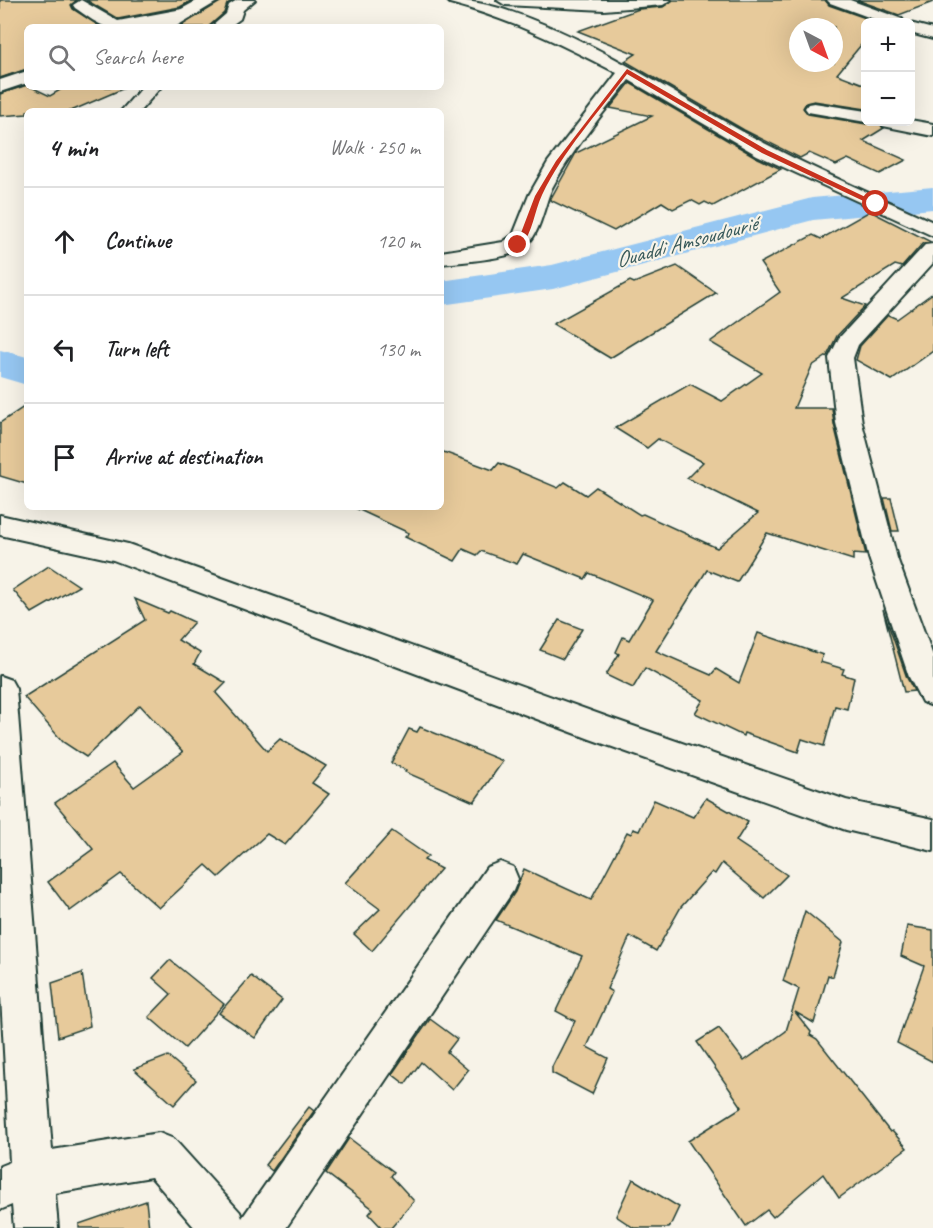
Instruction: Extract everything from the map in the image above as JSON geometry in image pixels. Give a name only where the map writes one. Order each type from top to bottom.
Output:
[{"type":"street","points":[[168,24],[211,0]]},
{"type":"street","points":[[223,24],[234,16],[235,8],[247,0]]},
{"type":"street","points":[[455,0],[503,13],[560,36],[627,71],[764,151],[933,230]]},
{"type":"street","points":[[505,0],[599,6],[663,0]]},
{"type":"street","points":[[835,0],[885,18]]},
{"type":"street","points":[[81,5],[112,24]]},
{"type":"street","points":[[130,24],[193,12]]},
{"type":"street","points":[[915,29],[933,34]]},
{"type":"street","points":[[444,258],[518,245],[523,239],[538,196],[559,161],[627,71]]},
{"type":"street","points":[[0,86],[24,78]]},
{"type":"street","points":[[133,108],[149,90]]},
{"type":"street","points":[[814,108],[861,116]]},
{"type":"street","points":[[912,126],[933,130]]},
{"type":"street","points":[[909,220],[933,223]]},
{"type":"street","points":[[933,250],[847,343],[841,358],[849,423],[883,558],[925,677],[933,693]]},
{"type":"street","points":[[0,525],[118,551],[603,729],[846,815],[933,835]]},
{"type":"street","points":[[0,689],[16,1181],[36,1228]]},
{"type":"street","points":[[260,1228],[500,879]]},
{"type":"street","points":[[16,1181],[159,1154],[224,1228]]},
{"type":"building","points":[[0,0],[77,0],[71,5],[73,9],[96,24],[24,24],[24,70],[0,78]]},
{"type":"building","points":[[86,0],[193,0],[180,7],[118,19]]},
{"type":"building","points":[[222,0],[233,0],[227,4],[224,13],[211,24],[184,24]]},
{"type":"building","points":[[673,0],[825,0],[829,5],[866,18],[861,18],[861,45],[843,67],[843,18],[789,18],[789,72],[839,72],[837,74],[861,83],[861,108],[814,101],[806,103],[803,108],[808,114],[861,123],[861,126],[882,126],[884,128],[863,141],[906,160],[880,174],[848,159],[836,165],[809,153],[800,158],[744,130],[625,61],[636,54],[578,31],[639,9],[663,7]]},
{"type":"building","points":[[857,0],[933,0],[933,2],[899,15]]},
{"type":"building","points":[[630,83],[756,157],[781,169],[713,206],[705,202],[700,205],[691,200],[673,209],[662,202],[614,231],[550,200],[576,153],[652,116],[610,108]]},
{"type":"building","points":[[24,86],[24,90],[37,90],[50,96],[60,90],[120,90],[78,108],[24,108],[24,114],[0,116],[0,94]]},
{"type":"building","points":[[870,211],[931,242],[923,243],[902,267],[895,265],[842,298],[865,306],[837,336],[827,356],[812,366],[794,408],[832,408],[866,555],[853,554],[853,560],[767,533],[737,582],[707,570],[656,651],[711,675],[716,669],[739,683],[758,633],[823,655],[820,662],[844,669],[842,674],[854,678],[847,709],[835,706],[824,746],[802,739],[798,752],[744,733],[743,736],[695,713],[703,700],[645,668],[633,688],[606,675],[619,654],[616,652],[623,637],[629,640],[653,600],[589,573],[585,579],[523,554],[517,564],[481,551],[477,555],[463,549],[455,561],[405,537],[409,533],[359,510],[444,510],[444,452],[493,470],[499,463],[558,488],[565,482],[586,495],[596,487],[640,515],[643,514],[717,548],[758,513],[687,478],[703,462],[658,439],[647,448],[615,428],[690,384],[722,401],[762,373],[710,342],[780,292],[760,263],[813,235],[821,239]]},
{"type":"building","points":[[677,266],[716,293],[610,358],[553,324],[630,281],[634,283]]},
{"type":"building","points":[[933,293],[933,351],[892,380],[856,360],[860,346],[888,315],[897,319]]},
{"type":"building","points":[[24,407],[24,483],[0,476],[0,423]]},
{"type":"building","points":[[884,498],[891,498],[899,531],[892,531]]},
{"type":"building","points":[[49,566],[79,586],[32,613],[13,590]]},
{"type":"building","points":[[135,599],[194,622],[178,640],[200,653],[194,664],[226,683],[216,693],[267,751],[280,739],[326,766],[312,783],[329,794],[285,845],[267,834],[219,877],[206,865],[159,908],[121,874],[70,911],[48,882],[93,849],[55,803],[113,763],[134,787],[183,752],[140,705],[86,757],[63,742],[24,697],[145,620]]},
{"type":"building","points":[[883,609],[907,678],[914,691],[904,692]]},
{"type":"building","points":[[559,620],[582,629],[563,659],[540,650]]},
{"type":"building","points":[[420,727],[503,761],[474,802],[405,772],[406,770],[391,763],[409,729],[417,732]]},
{"type":"building","points":[[706,798],[748,822],[736,841],[787,875],[764,898],[722,863],[715,874],[712,872],[681,907],[656,951],[630,936],[607,989],[612,992],[587,1047],[608,1058],[592,1094],[552,1073],[552,1067],[575,1021],[556,1011],[582,956],[496,920],[515,892],[524,869],[591,900],[627,832],[631,834],[633,829],[639,831],[654,800],[693,817]]},
{"type":"building","points":[[392,831],[428,856],[424,860],[441,869],[372,951],[354,934],[380,909],[345,883]]},
{"type":"building","points":[[805,911],[843,942],[833,977],[828,975],[814,1023],[795,1012],[811,1032],[810,1035],[817,1039],[890,1132],[892,1131],[907,1148],[839,1198],[823,1174],[773,1217],[767,1210],[746,1226],[688,1141],[742,1107],[697,1042],[719,1028],[744,1061],[786,1031],[799,989],[783,981]]},
{"type":"building","points":[[907,926],[933,930],[933,1062],[897,1043],[924,966],[901,956]]},
{"type":"building","points":[[170,960],[224,1004],[185,1048],[149,1017],[171,994],[153,978]]},
{"type":"building","points":[[82,973],[90,1026],[58,1037],[52,983]]},
{"type":"building","points":[[251,976],[282,1000],[255,1038],[219,1013]]},
{"type":"building","points":[[430,1019],[457,1039],[447,1052],[468,1070],[452,1090],[421,1062],[405,1084],[392,1074]]},
{"type":"building","points":[[168,1056],[196,1080],[174,1105],[134,1069]]},
{"type":"building","points":[[309,1107],[314,1111],[272,1171],[265,1165]]},
{"type":"building","points":[[349,1138],[394,1172],[391,1176],[414,1201],[391,1228],[382,1228],[369,1214],[373,1209],[326,1173]]},
{"type":"building","points":[[633,1179],[679,1207],[669,1228],[634,1228],[616,1216]]},
{"type":"building","points":[[146,1201],[149,1228],[79,1228],[79,1224]]},
{"type":"waterway","name":"Ouaddi Amsoudourié","points":[[444,293],[553,277],[812,209],[933,198]]},
{"type":"waterway","name":"Ouaddi Amsoudourié","points":[[0,363],[24,370]]},
{"type":"route","points":[[518,245],[523,239],[538,196],[559,161],[627,71],[764,151],[876,204]]}]
